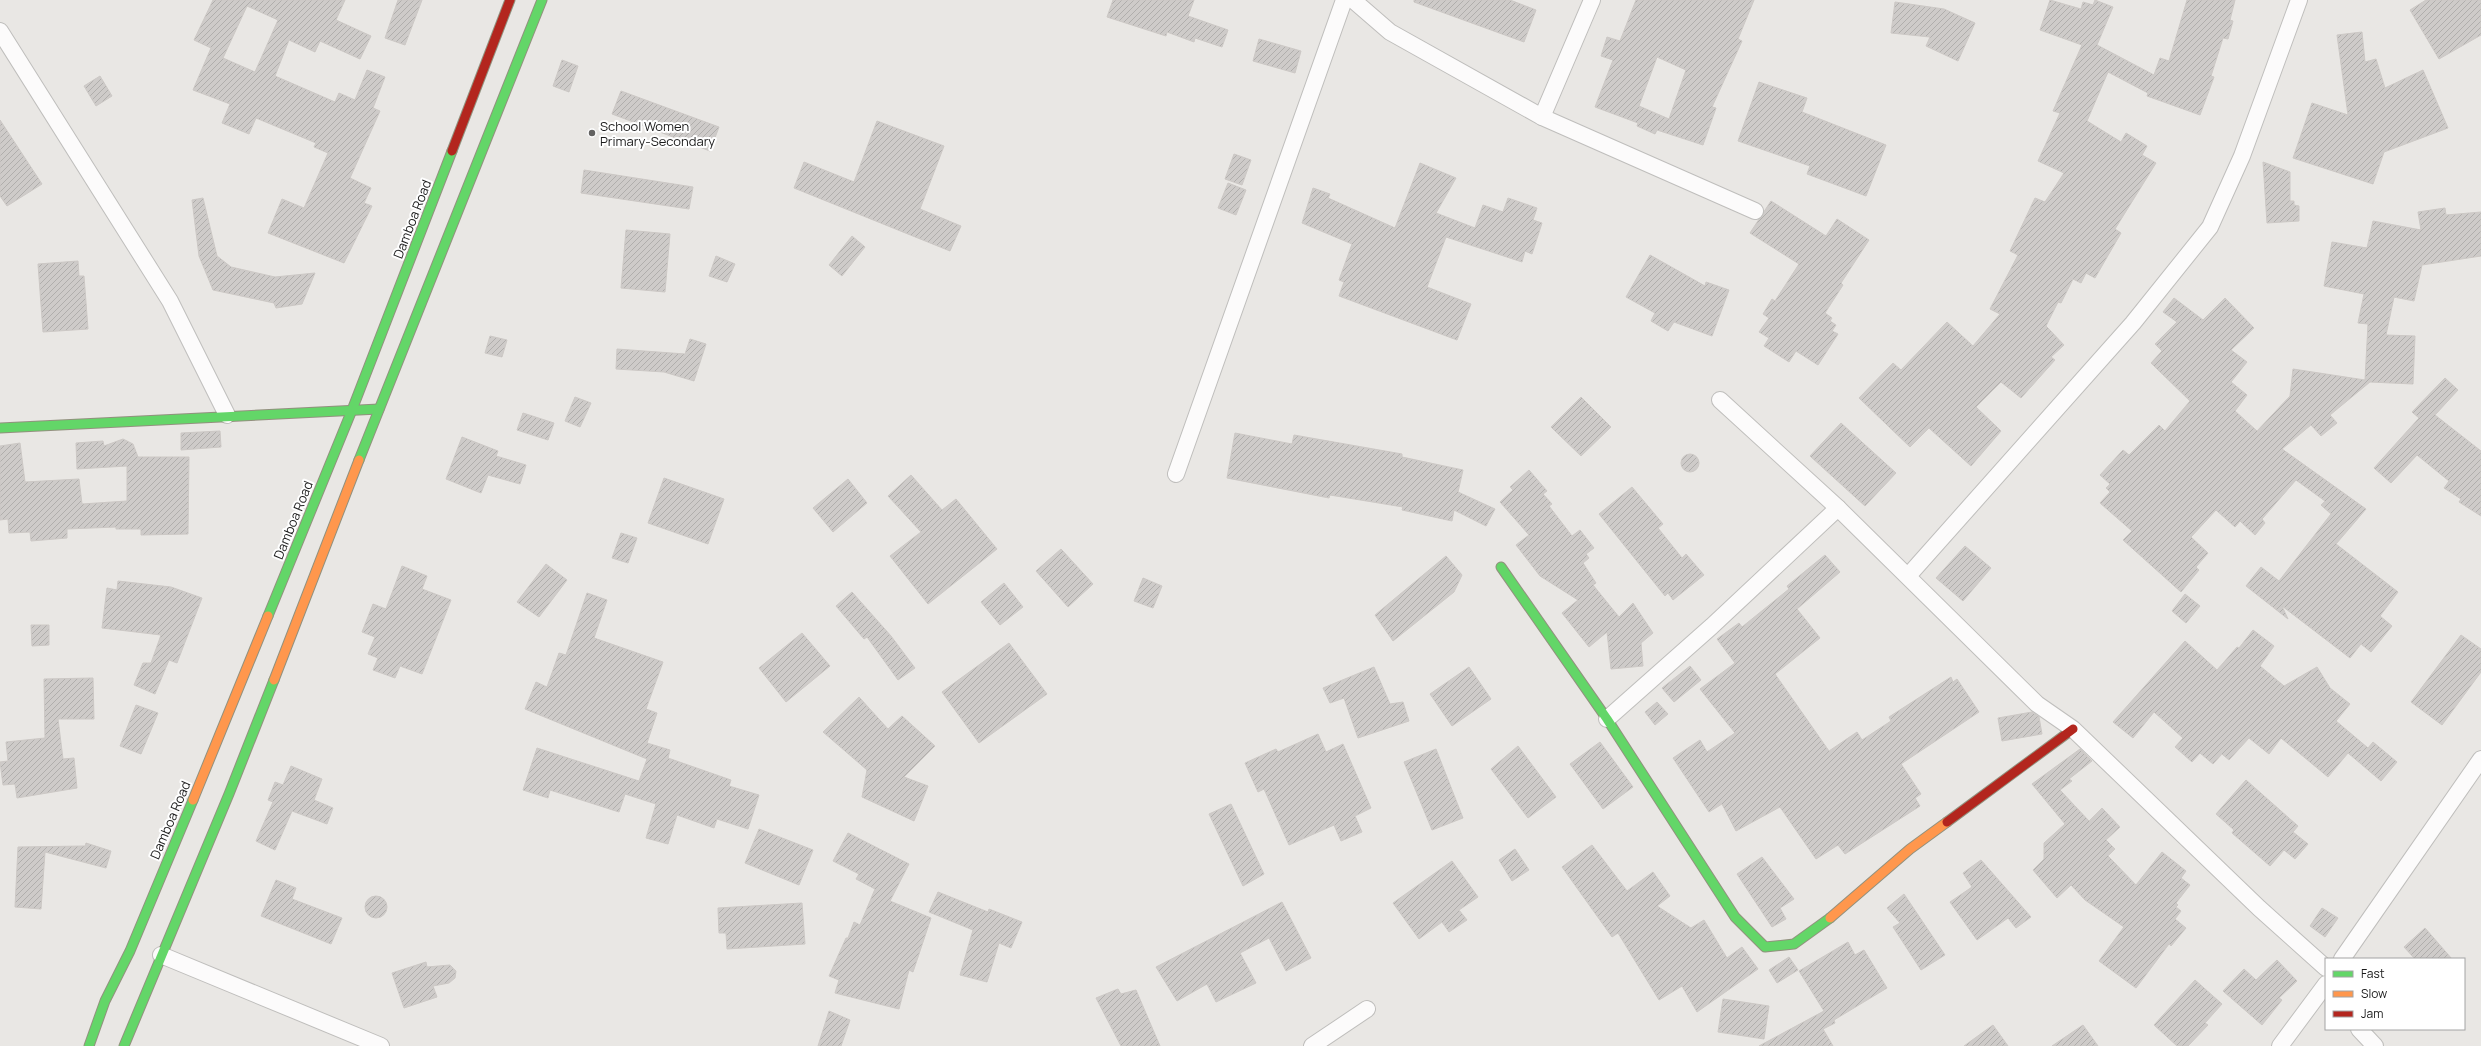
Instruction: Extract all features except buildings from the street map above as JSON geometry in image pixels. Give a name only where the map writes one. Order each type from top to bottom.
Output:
[{"type":"main road","name":"Damboa Road","points":[[88,1046],[105,1001],[130,951],[203,785],[352,410],[510,0]]},
{"type":"main road","points":[[124,1046],[542,0]]},
{"type":"main road","points":[[0,428],[227,415],[379,409]]},
{"type":"main road","points":[[1502,567],[1607,719],[1735,917],[1765,946],[1794,944],[1828,920],[1910,849],[2073,729]]},
{"type":"street","points":[[1176,474],[1344,0]]},
{"type":"street","points":[[1353,0],[1390,32],[1542,117],[1755,211]]},
{"type":"street","points":[[1542,117],[1592,0]]},
{"type":"street","points":[[1908,576],[2133,323],[2210,227],[2242,156],[2299,0]]},
{"type":"street","points":[[0,31],[170,301],[227,415]]},
{"type":"street","points":[[1720,400],[1838,508],[2037,704],[2073,729],[2259,908],[2325,967]]},
{"type":"street","points":[[1607,719],[1712,626],[1838,508]]},
{"type":"street","points":[[2343,958],[2481,759]]},
{"type":"street","points":[[161,954],[381,1046]]},
{"type":"street","points":[[2280,1046],[2325,990]]},
{"type":"street","points":[[1312,1046],[1367,1009]]},
{"type":"street","points":[[2360,1030],[2375,1046]]},
{"type":"traffic: fast","points":[[359,460],[542,0]]},
{"type":"traffic: fast","points":[[268,616],[352,410],[452,151]]},
{"type":"traffic: fast","points":[[0,428],[379,409]]},
{"type":"traffic: fast","points":[[1501,567],[1607,719],[1735,917],[1765,947],[1794,944],[1830,918]]},
{"type":"traffic: fast","points":[[124,1046],[229,794],[274,680]]},
{"type":"traffic: fast","points":[[89,1046],[105,1001],[130,951],[193,800]]},
{"type":"traffic: slow","points":[[274,680],[359,460]]},
{"type":"traffic: slow","points":[[193,800],[268,616]]},
{"type":"traffic: slow","points":[[1830,918],[1910,849],[1947,822]]},
{"type":"traffic: jam","points":[[452,151],[510,0]]},
{"type":"traffic: jam","points":[[1947,822],[2073,729]]},
{"type":"place","name":"School Women Primary-Secondary","points":[[592,133]]}]
